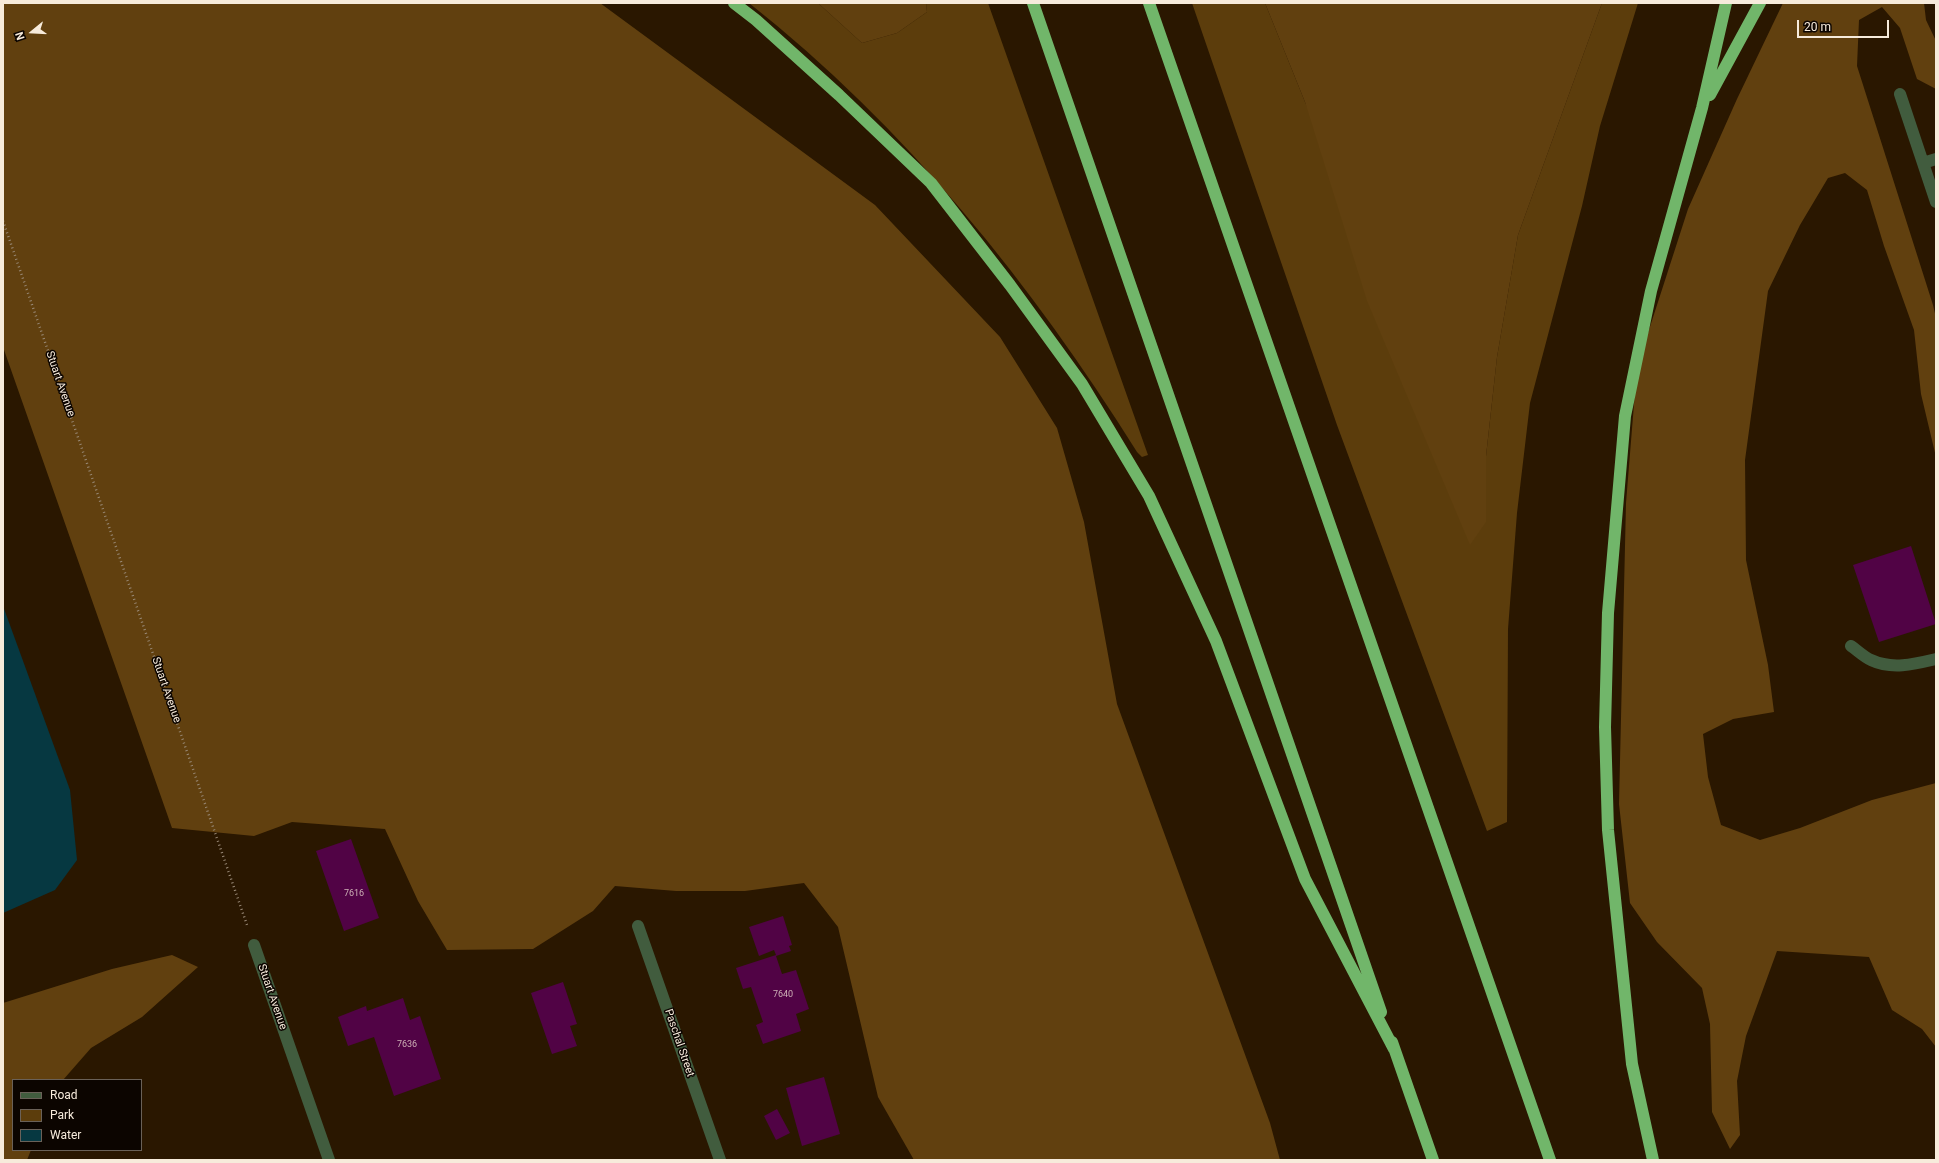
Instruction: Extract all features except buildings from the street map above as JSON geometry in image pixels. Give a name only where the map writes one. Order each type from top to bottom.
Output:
[{"type":"highway","points":[[734,3],[756,20],[833,90],[931,183],[1010,285],[1082,384],[1149,496],[1216,641],[1304,879],[1394,1049]]},
{"type":"highway","points":[[1033,3],[1433,1160]]},
{"type":"highway","points":[[1149,3],[1550,1160]]},
{"type":"highway","points":[[1653,1160],[1632,1064],[1608,830],[1605,727],[1608,613],[1625,416],[1651,291],[1702,108],[1726,3]]},
{"type":"highway","points":[[1702,108],[1760,3]]},
{"type":"street","points":[[1900,94],[1936,202]]},
{"type":"street","points":[[1923,163],[1936,159]]},
{"type":"street","points":[[1851,646],[1871,660],[1888,665],[1912,664],[1936,659]]},
{"type":"street","name":"Paschal Street","points":[[638,926],[720,1160]]},
{"type":"street","name":"Stuart Avenue","points":[[254,945],[329,1160]]},
{"type":"path","name":"Stuart Avenue","points":[[3,221],[254,945]]},
{"type":"green space","points":[[749,3],[818,3],[862,43],[897,33],[927,12],[926,3],[988,3],[1148,455],[1142,457],[1137,452],[1097,390],[1054,328],[962,211],[913,155],[861,101],[806,51]]},
{"type":"green space","points":[[1192,3],[1265,3],[1305,102],[1486,522],[1486,456],[1497,357],[1518,235],[1602,3],[1638,3],[1600,126],[1582,206],[1530,403],[1517,513],[1508,629],[1507,822],[1487,831],[1337,425]]},
{"type":"shaded area","points":[[3,3],[600,3],[875,205],[1000,337],[1057,428],[1084,522],[1117,704],[1270,1123],[1280,1160],[914,1160],[878,1097],[838,927],[804,883],[745,891],[676,891],[615,886],[593,911],[533,949],[447,950],[418,901],[385,829],[292,822],[254,836],[172,828],[3,347]]},
{"type":"shaded area","points":[[818,3],[926,3],[927,12],[897,33],[862,43]]},
{"type":"shaded area","points":[[1265,3],[1602,3],[1518,235],[1497,357],[1486,456],[1486,522],[1470,545],[1367,301],[1305,102]]},
{"type":"shaded area","points":[[1783,3],[1924,3],[1926,20],[1936,41],[1936,89],[1917,79],[1900,28],[1882,7],[1859,20],[1857,66],[1936,318],[1936,457],[1921,394],[1914,330],[1884,246],[1867,190],[1845,173],[1828,178],[1800,225],[1768,291],[1745,460],[1746,560],[1768,665],[1774,712],[1733,719],[1703,734],[1708,777],[1721,825],[1760,840],[1800,828],[1872,800],[1936,783],[1936,1047],[1922,1029],[1892,1010],[1869,957],[1777,951],[1746,1036],[1737,1081],[1740,1135],[1730,1149],[1712,1112],[1710,1024],[1702,988],[1657,942],[1630,903],[1619,804],[1626,503],[1637,367],[1688,209],[1737,99]]},
{"type":"shaded area","points":[[172,955],[198,967],[142,1017],[91,1048],[64,1079],[12,1079],[12,1151],[31,1151],[27,1160],[3,1160],[3,1003],[112,969]]},
{"type":"water","points":[[3,606],[70,790],[77,860],[55,890],[3,913]]}]
